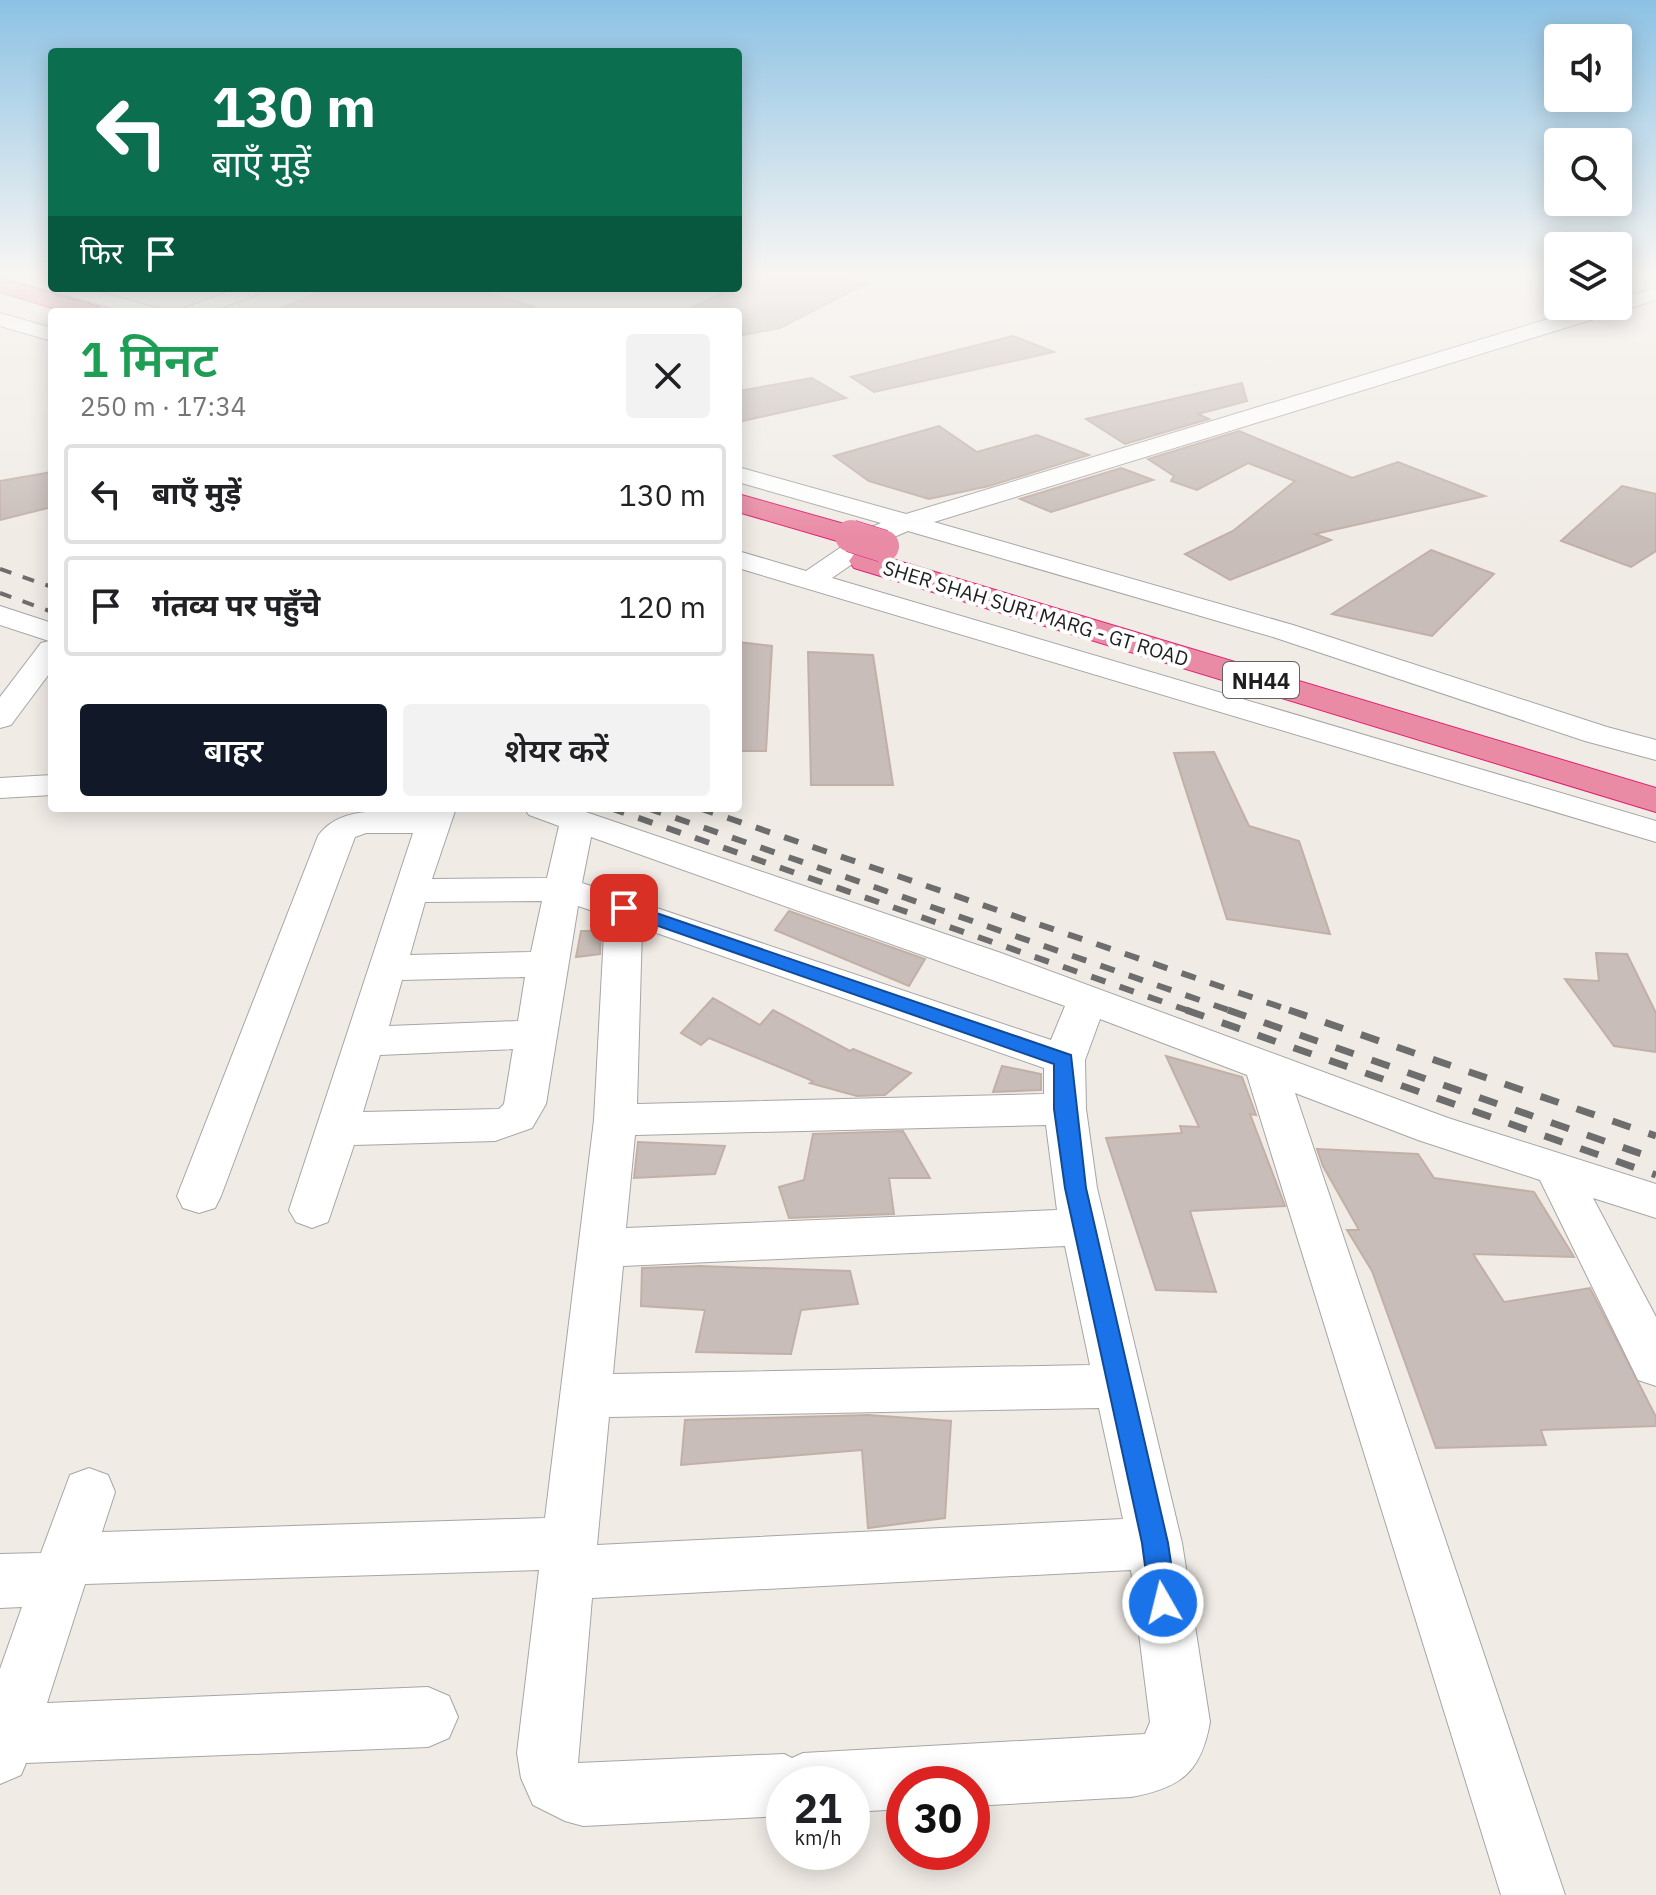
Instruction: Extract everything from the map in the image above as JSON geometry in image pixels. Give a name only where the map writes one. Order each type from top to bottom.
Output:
[{"type":"highway","name":"SHER SHAH SURI MARG - GT ROAD","points":[[742,505],[858,549],[1656,800]]},
{"type":"highway","name":"SHER SHAH SURI MARG - GT ROAD","points":[[742,524],[858,549],[1656,775]]},
{"type":"street","points":[[808,582],[878,534],[908,522],[1431,361]]},
{"type":"street","points":[[742,475],[1283,631],[1596,734],[1656,750]]},
{"type":"street","name":"SHER SHAH SURI MARG - GT ROAD","points":[[742,560],[1656,832]]},
{"type":"street","points":[[2,618],[48,632]]},
{"type":"street","points":[[0,718],[48,654]]},
{"type":"street","points":[[0,788],[47,778]]},
{"type":"street","points":[[337,1129],[510,1123],[519,1117],[525,1104],[547,964],[564,890],[559,814],[987,962],[1433,1129],[1656,1201]]},
{"type":"street","points":[[199,1196],[335,836],[339,831],[364,823],[437,816],[410,891],[312,1210]]},
{"type":"street","points":[[410,891],[564,890],[624,908],[1064,1084]]},
{"type":"street","points":[[624,908],[615,1120],[547,1753],[549,1777],[561,1791],[583,1795],[766,1786]]},
{"type":"street","points":[[386,968],[547,964]]},
{"type":"street","points":[[870,1781],[1131,1767],[1155,1763],[1170,1754],[1178,1740],[1180,1722],[1155,1543],[1084,1227],[1064,1084],[1087,1000]]},
{"type":"street","points":[[364,1041],[536,1034]]},
{"type":"street","points":[[1265,1067],[1533,1895]]},
{"type":"street","points":[[615,1120],[1064,1084]]},
{"type":"street","points":[[1556,1169],[1656,1365]]},
{"type":"street","points":[[601,1248],[1084,1227]]},
{"type":"street","points":[[585,1396],[1120,1386]]},
{"type":"street","points":[[89,1492],[3,1744],[428,1717]]},
{"type":"street","points":[[0,1581],[63,1569],[1155,1543]]},
{"type":"building","points":[[913,361],[1012,361],[874,392],[851,377]]},
{"type":"building","points":[[812,378],[846,398],[742,421],[742,390]]},
{"type":"building","points":[[1242,383],[1247,401],[1198,414],[1209,419],[1125,444],[1086,419]]},
{"type":"building","points":[[939,426],[977,452],[1037,435],[1089,455],[989,486],[929,499],[869,481],[834,456]]},
{"type":"building","points":[[1239,431],[1352,478],[1398,462],[1485,496],[1315,534],[1331,540],[1230,580],[1185,554],[1233,531],[1295,481],[1248,463],[1197,490],[1171,481],[1174,476],[1148,459]]},
{"type":"building","points":[[1121,468],[1153,480],[1051,512],[1020,499]]},
{"type":"building","points":[[48,473],[48,508],[0,520],[0,481]]},
{"type":"building","points":[[1622,486],[1656,494],[1656,551],[1631,567],[1561,541]]},
{"type":"building","points":[[1431,550],[1494,574],[1432,636],[1332,614]]},
{"type":"building","points":[[742,642],[772,646],[766,751],[742,751]]},
{"type":"building","points":[[808,652],[873,655],[893,785],[811,785]]},
{"type":"building","points":[[1214,752],[1249,826],[1299,841],[1330,934],[1227,919],[1174,753]]},
{"type":"building","points":[[789,911],[925,959],[909,986],[775,930]]},
{"type":"building","points":[[581,931],[601,931],[600,954],[576,957]]},
{"type":"building","points":[[1596,953],[1627,954],[1656,1013],[1656,1052],[1614,1046],[1565,979],[1599,981]]},
{"type":"building","points":[[713,998],[760,1025],[773,1010],[850,1051],[853,1049],[911,1073],[885,1095],[857,1096],[810,1083],[813,1081],[709,1038],[701,1045],[681,1033]]},
{"type":"building","points":[[1166,1056],[1242,1077],[1256,1115],[1250,1114],[1285,1206],[1190,1211],[1216,1292],[1156,1290],[1106,1138],[1182,1133],[1180,1126],[1199,1127]]},
{"type":"building","points":[[1002,1066],[1041,1074],[1041,1090],[993,1092]]},
{"type":"building","points":[[903,1131],[930,1178],[889,1178],[894,1214],[789,1218],[779,1187],[804,1180],[813,1134]]},
{"type":"building","points":[[638,1142],[725,1146],[715,1174],[634,1178]]},
{"type":"building","points":[[1317,1149],[1418,1154],[1434,1178],[1534,1192],[1574,1257],[1473,1254],[1504,1302],[1590,1288],[1656,1417],[1656,1426],[1541,1430],[1546,1445],[1436,1448],[1372,1271],[1347,1230],[1359,1230],[1323,1166]]},
{"type":"building","points":[[699,1266],[850,1271],[858,1304],[801,1310],[791,1354],[696,1352],[705,1310],[641,1306],[642,1268]]},
{"type":"building","points":[[868,1415],[951,1421],[945,1518],[868,1528],[862,1450],[681,1465],[685,1420]]},
{"type":"railway","points":[[0,569],[48,586]]},
{"type":"railway","points":[[0,593],[48,611]]},
{"type":"railway","points":[[621,812],[1192,1012]]},
{"type":"railway","points":[[659,812],[1234,1012]]},
{"type":"railway","points":[[711,812],[1295,1012]]},
{"type":"railway","points":[[1186,1010],[1656,1175]]},
{"type":"railway","points":[[1228,1010],[1656,1159]]},
{"type":"railway","points":[[1289,1010],[1656,1136]]},
{"type":"route","points":[[624,908],[1064,1060],[1065,1109],[1075,1188],[1155,1543],[1163,1603]]}]
